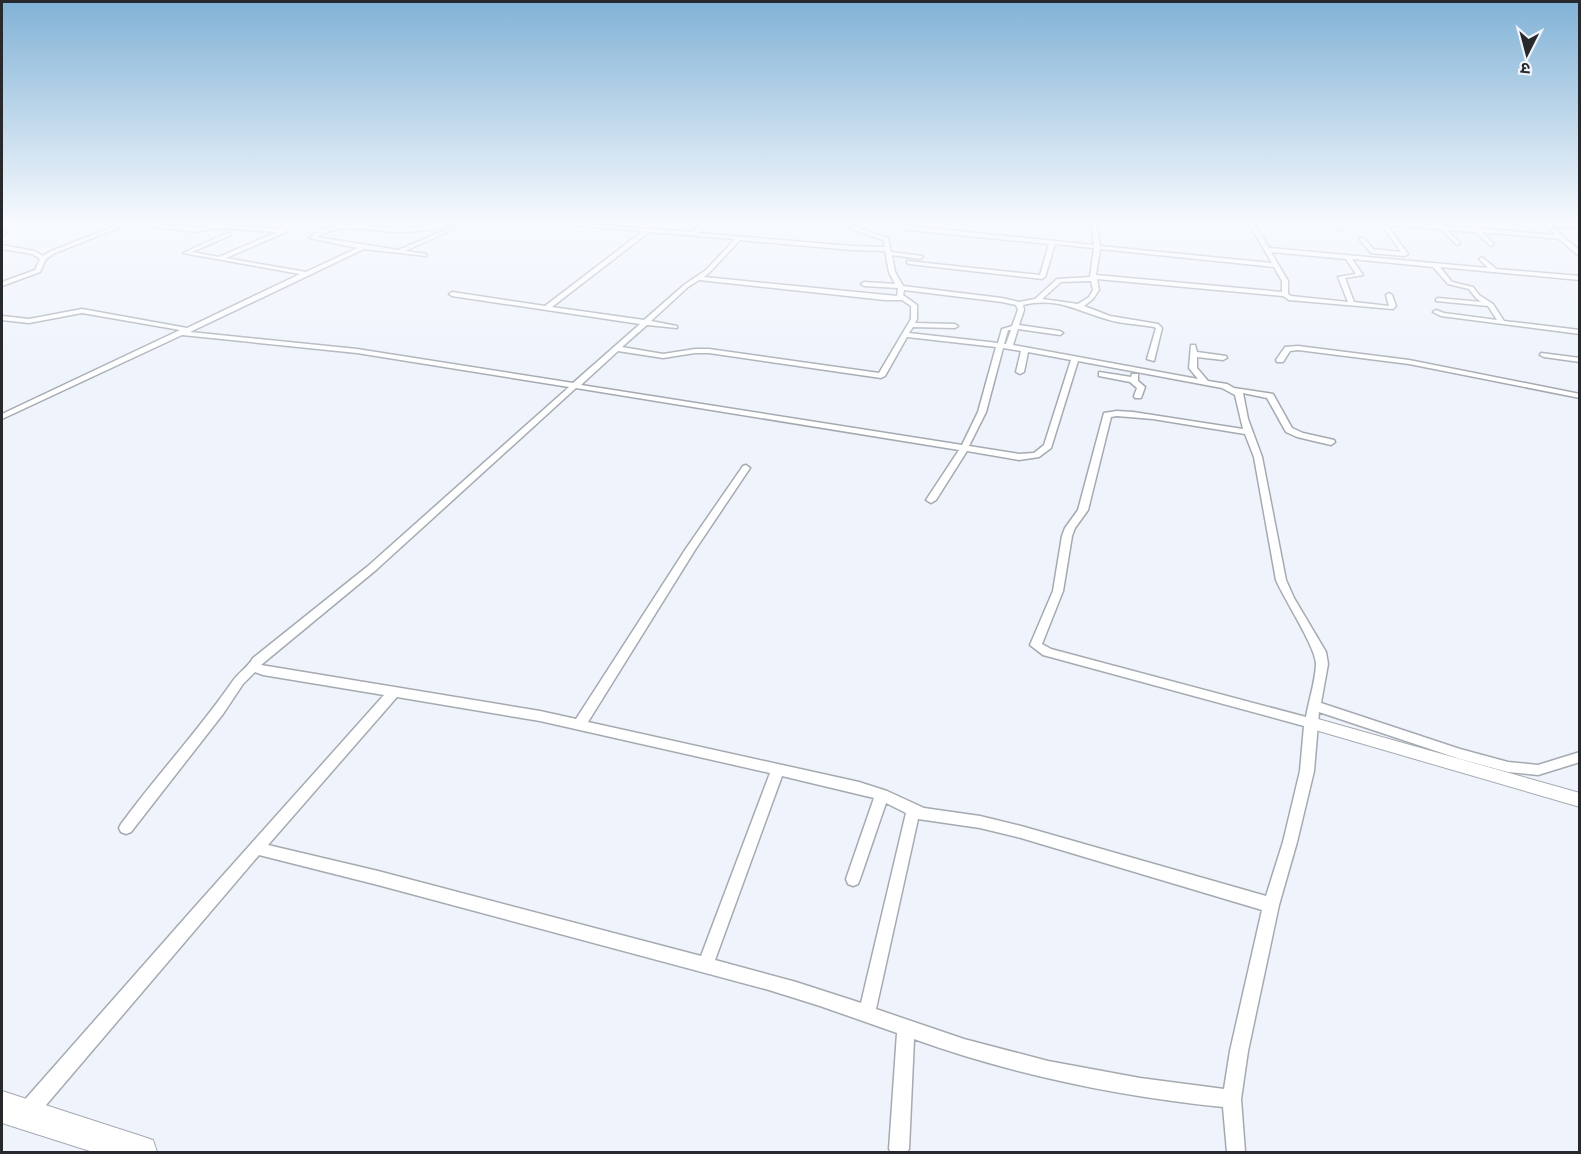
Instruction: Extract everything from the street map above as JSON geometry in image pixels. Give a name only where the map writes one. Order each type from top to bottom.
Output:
[{"type":"highway","points":[[14,1110],[141,1152]]},
{"type":"street","points":[[2,284],[26,276]]},
{"type":"street","points":[[2,417],[304,276]]},
{"type":"street","points":[[546,308],[588,276]]},
{"type":"street","points":[[126,828],[165,774],[257,661],[372,568],[572,386],[702,276]]},
{"type":"street","points":[[615,348],[663,356],[709,351],[878,376],[885,372],[906,335],[915,308],[901,291],[896,276]]},
{"type":"street","points":[[1025,276],[1044,276]]},
{"type":"street","points":[[1282,276],[1285,281],[1286,294]]},
{"type":"street","points":[[1352,276],[1341,277],[1352,305]]},
{"type":"street","points":[[1444,276],[1450,283],[1470,287],[1477,296],[1491,305],[1501,321]]},
{"type":"street","points":[[1557,276],[1580,278]]},
{"type":"street","points":[[698,278],[885,298],[901,291]]},
{"type":"street","points":[[1080,306],[1095,293],[1093,278]]},
{"type":"street","points":[[1037,300],[1057,281],[1093,278],[1286,294],[1291,299],[1391,308],[1393,306],[1389,295]]},
{"type":"street","points":[[864,284],[901,291],[1002,300],[1018,304],[1037,300],[1080,306],[1109,318],[1158,326],[1151,359]]},
{"type":"street","points":[[452,294],[675,327]]},
{"type":"street","points":[[1438,300],[1491,305]]},
{"type":"street","points":[[931,500],[963,448],[986,403],[1005,346],[1016,327],[1016,320],[1021,310],[1018,304]]},
{"type":"street","points":[[2,318],[29,321],[82,311],[186,332],[357,351],[1019,457],[1036,455],[1043,451],[1050,442],[1075,359]]},
{"type":"street","points":[[1436,312],[1443,315],[1580,332]]},
{"type":"street","points":[[911,325],[955,326]]},
{"type":"street","points":[[1016,327],[1060,333]]},
{"type":"street","points":[[906,335],[1005,346],[1075,359],[1135,375],[1141,387],[1138,396]]},
{"type":"street","points":[[1280,360],[1286,351],[1292,348],[1356,355],[1433,366],[1580,396]]},
{"type":"street","points":[[1020,372],[1025,350]]},
{"type":"street","points":[[1205,382],[1193,368],[1193,350],[1223,358]]},
{"type":"street","points":[[1544,355],[1580,360]]},
{"type":"street","points":[[1102,374],[1205,382],[1270,396],[1289,430],[1331,442]]},
{"type":"street","points":[[1236,390],[1258,457],[1281,580],[1320,652],[1322,664],[1313,715],[1307,771],[1271,905],[1239,1051],[1232,1099],[1236,1152]]},
{"type":"street","points":[[1249,432],[1138,416],[1107,415],[1083,510],[1067,536],[1055,602],[1036,645],[1047,652],[1313,715],[1508,767],[1548,768],[1580,757]]},
{"type":"street","points":[[580,724],[690,550],[746,468]]},
{"type":"street","points":[[254,667],[262,671],[580,724],[859,788],[882,795],[913,811],[930,816],[980,822],[1021,832],[1271,905]]},
{"type":"street","points":[[14,1110],[256,848],[394,692]]},
{"type":"street","points":[[1313,715],[1580,800]]},
{"type":"street","points":[[705,963],[778,770]]},
{"type":"street","points":[[853,879],[882,795]]},
{"type":"street","points":[[867,1013],[913,811]]},
{"type":"street","points":[[256,848],[367,874],[582,933],[705,963],[867,1013],[987,1055],[1096,1080],[1173,1093],[1232,1099]]},
{"type":"street","points":[[899,1149],[906,1026]]}]
